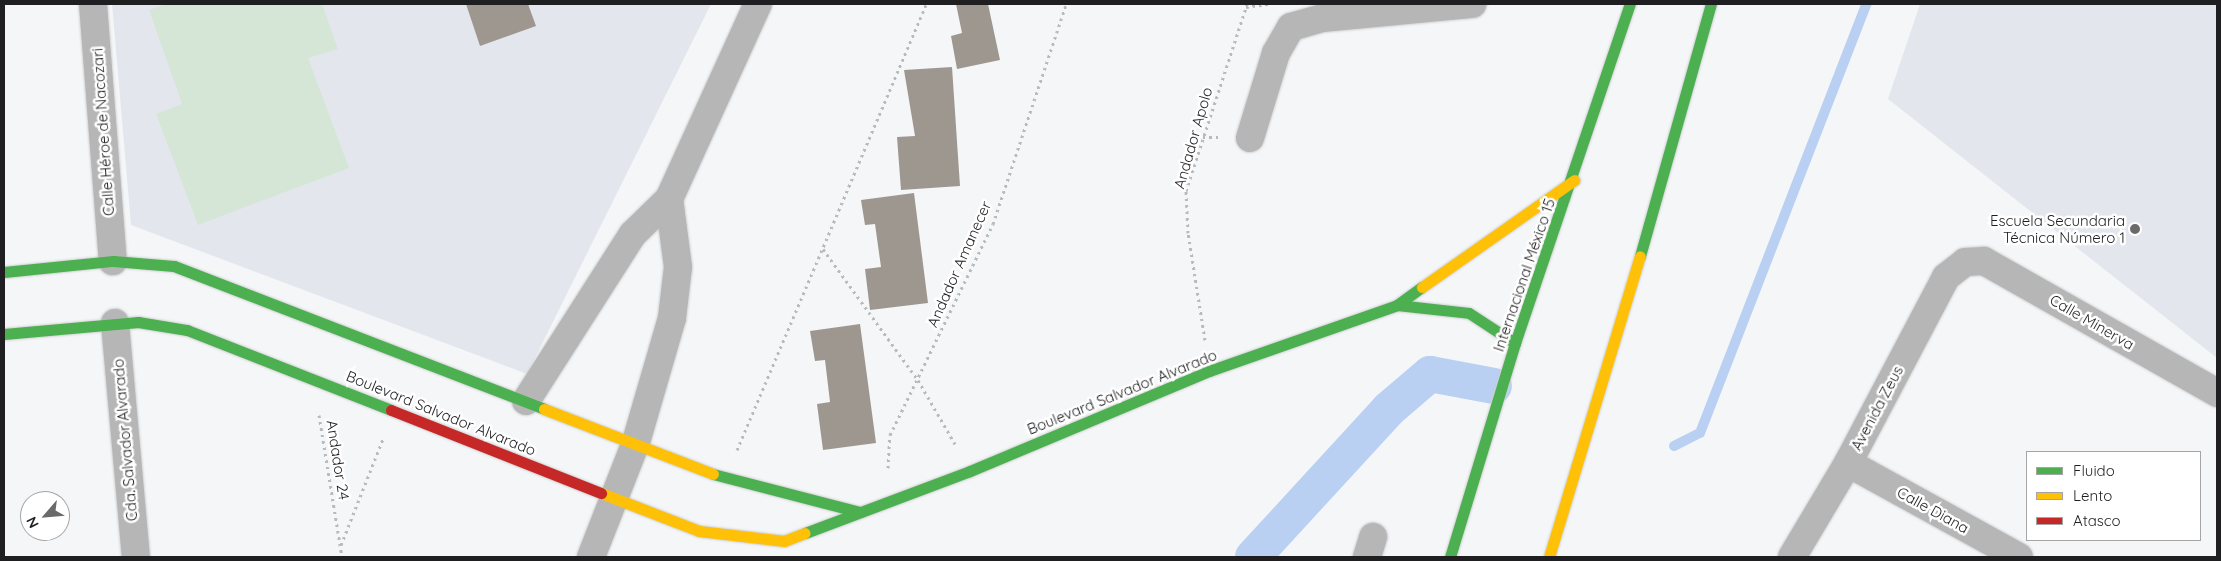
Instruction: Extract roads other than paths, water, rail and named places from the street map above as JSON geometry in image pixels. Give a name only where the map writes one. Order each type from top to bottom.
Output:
[{"type":"street","name":"Calle Héroe de Nacozari","points":[[93,4],[113,261]]},
{"type":"street","points":[[526,401],[633,234],[670,199],[758,4]]},
{"type":"street","points":[[1250,138],[1278,46],[1291,27],[1323,18],[1472,4]]},
{"type":"street","name":"Internacional México 15","points":[[1450,557],[1515,343],[1574,180],[1630,4]]},
{"type":"street","points":[[1549,557],[1603,386],[1711,4]]},
{"type":"street","name":"Boulevard Salvador Alvarado","points":[[4,334],[114,323],[164,324],[187,330],[395,410],[614,500],[699,531],[784,542],[970,471],[1209,371],[1397,305],[1574,180]]},
{"type":"street","points":[[591,557],[636,442],[672,318],[678,266],[670,199]]},
{"type":"street","points":[[4,272],[113,261],[174,266],[636,442],[725,479],[860,512]]},
{"type":"street","name":"Calle Minerva","points":[[1965,262],[1984,261],[2217,393]]},
{"type":"street","name":"Avenida Zeus","points":[[1792,557],[1848,463],[1946,277],[1965,262]]},
{"type":"street","name":"Boulevard Salvador Alvarado","points":[[1397,305],[1469,313],[1515,343]]},
{"type":"street","name":"Cda. Salvador Alvarado","points":[[114,323],[136,557]]},
{"type":"street","name":"Calle Diana","points":[[1848,463],[2018,557]]},
{"type":"waterway","points":[[1674,446],[1700,433],[1866,4]]},
{"type":"waterway","points":[[1253,557],[1389,409],[1430,374],[1494,386]]},
{"type":"place","name":"Escuela Secundaria Técnica Número 1","points":[[2135,229]]}]
